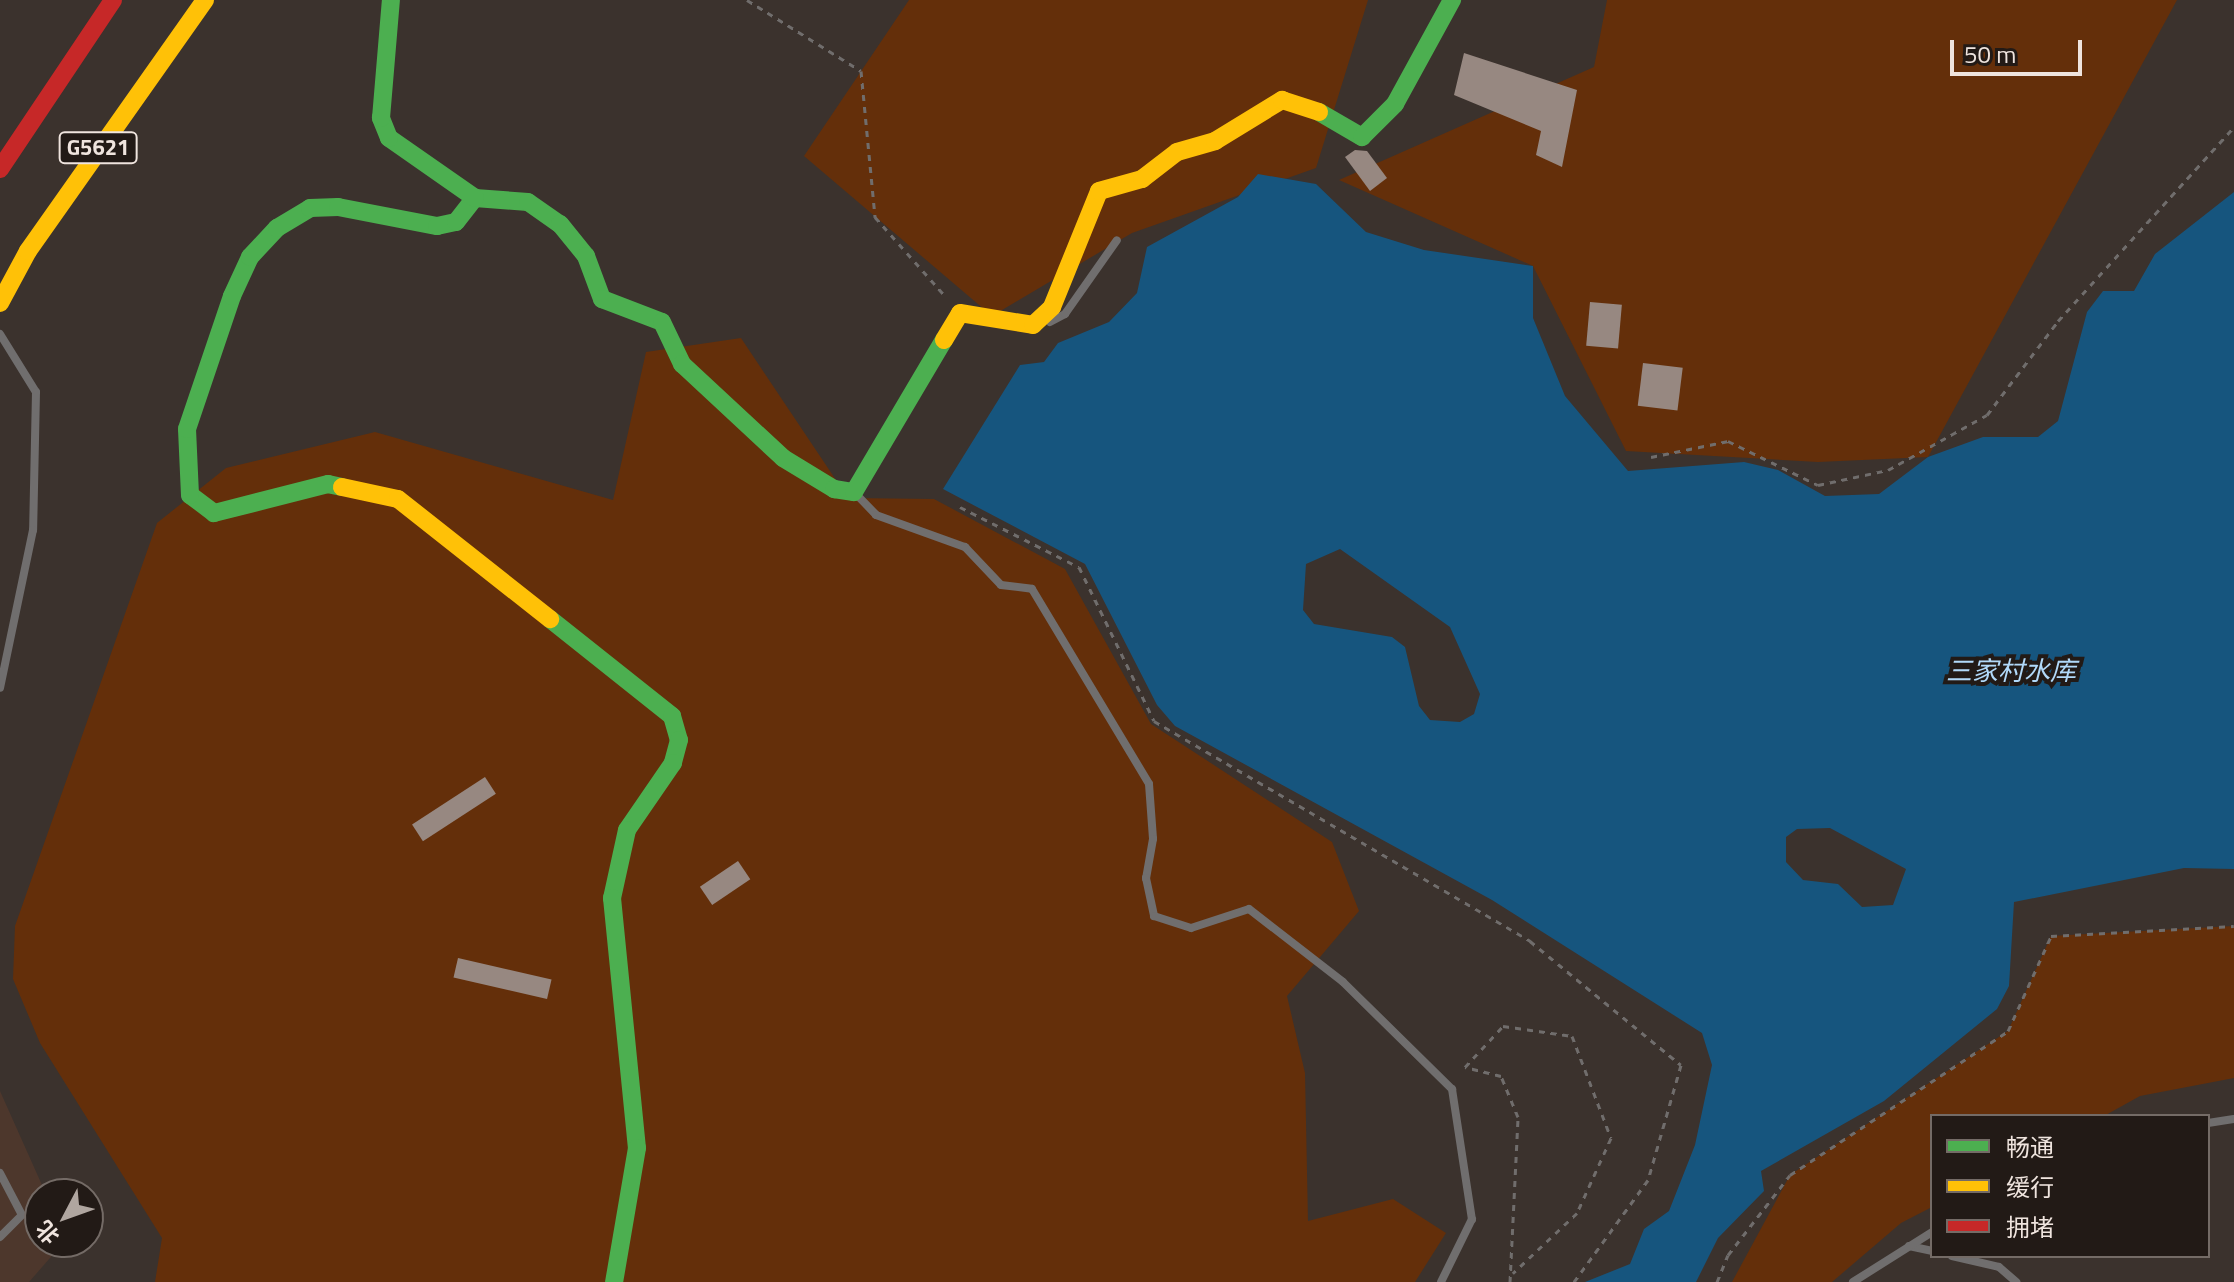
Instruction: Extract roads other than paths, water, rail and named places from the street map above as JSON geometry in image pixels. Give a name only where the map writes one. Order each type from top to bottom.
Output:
[{"type":"main road","name":"G5621","points":[[0,169],[113,0]]},
{"type":"main road","name":"G5621","points":[[0,303],[28,251],[205,0]]},
{"type":"main road","points":[[391,0],[381,118],[389,138],[475,198],[528,202],[560,224],[586,256],[602,299],[662,322],[682,364],[783,458],[834,489],[854,492],[960,313],[1033,325],[1068,278],[1088,204],[1099,191],[1142,179],[1177,152],[1215,141],[1282,100],[1309,106],[1362,137],[1395,104],[1452,0]]},
{"type":"main road","points":[[475,198],[456,222],[437,226],[338,207],[310,208],[277,228],[250,257],[232,296],[187,429],[190,495],[214,513],[328,484],[398,499],[672,716],[679,740],[673,763],[627,830],[612,898],[637,1148],[614,1282]]},
{"type":"lane","points":[[1033,325],[1065,314],[1117,240]]},
{"type":"lane","points":[[0,334],[36,392],[33,530],[0,688]]},
{"type":"lane","points":[[854,492],[876,515],[965,547],[1001,585],[1032,589],[1149,784],[1153,839],[1146,878],[1154,916],[1191,928],[1249,909],[1343,982],[1452,1089],[1472,1219],[1441,1282]]},
{"type":"lane","points":[[2210,1123],[2234,1119]]},
{"type":"lane","points":[[0,1173],[22,1215],[0,1237]]},
{"type":"lane","points":[[1853,1282],[1930,1233]]},
{"type":"lane","points":[[1909,1246],[1930,1251]]},
{"type":"lane","points":[[1961,1258],[1999,1267],[2016,1282]]},
{"type":"water","name":"三家村水库","points":[[1258,174],[1316,184],[1366,232],[1424,250],[1533,266],[1533,318],[1565,396],[1628,471],[1744,462],[1778,470],[1825,496],[1879,494],[1928,457],[1983,437],[2038,437],[2058,421],[2087,312],[2103,291],[2134,291],[2155,254],[2234,192],[2234,869],[2184,868],[2014,902],[2009,986],[1997,1009],[1884,1101],[1761,1171],[1764,1191],[1718,1238],[1696,1282],[1585,1282],[1630,1264],[1644,1229],[1669,1211],[1695,1145],[1712,1065],[1702,1033],[1492,900],[1175,726],[1157,705],[1085,564],[943,489],[1020,365],[1044,362],[1058,343],[1109,322],[1137,293],[1147,247],[1238,197]],"holes":[[[1340,549],[1450,627],[1480,694],[1474,714],[1460,722],[1430,720],[1419,706],[1405,647],[1392,637],[1314,624],[1303,610],[1306,564]],[[1830,828],[1906,869],[1893,905],[1862,907],[1838,884],[1803,880],[1786,862],[1786,837],[1797,829]]]}]
